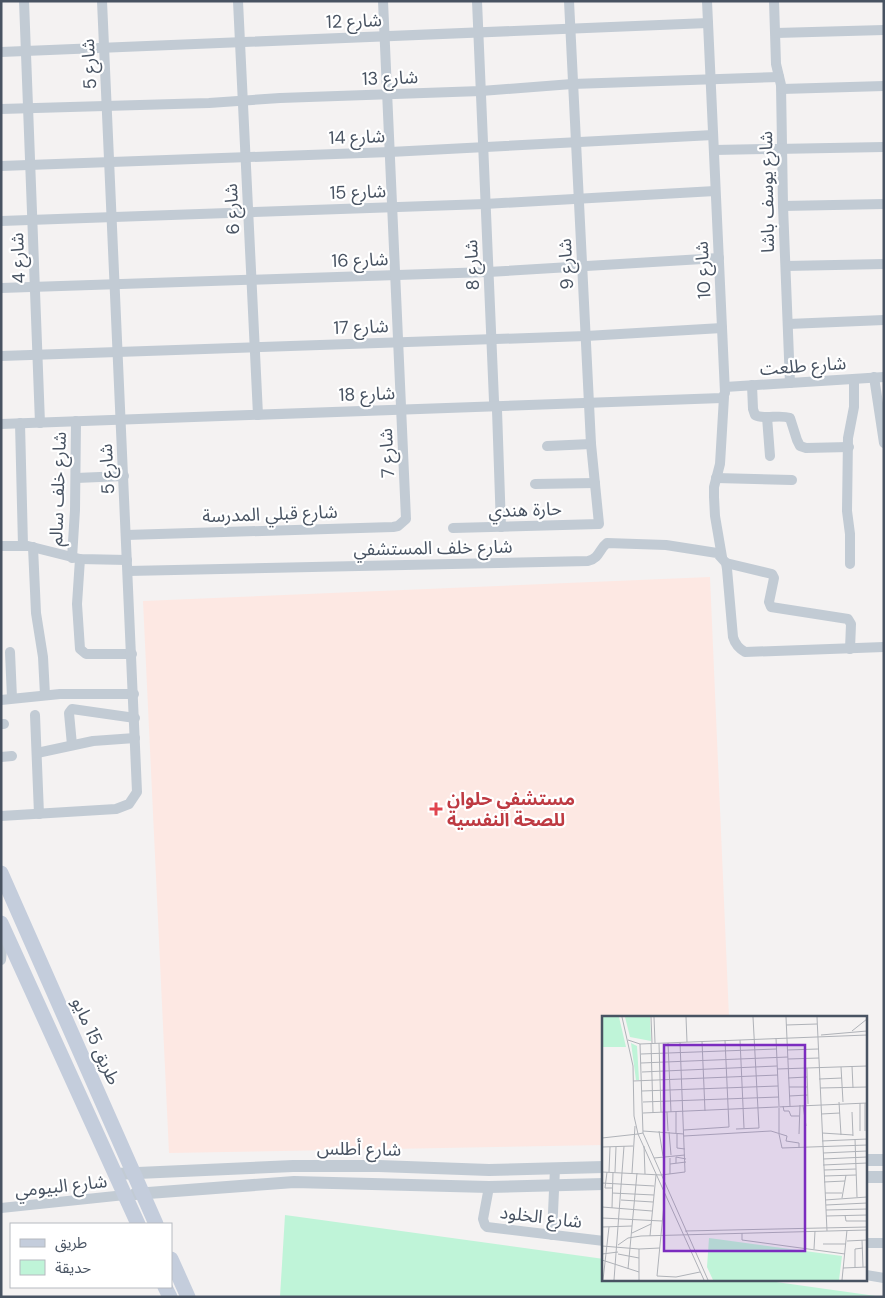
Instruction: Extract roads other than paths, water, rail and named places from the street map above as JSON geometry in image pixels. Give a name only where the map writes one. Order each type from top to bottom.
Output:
[{"type":"main road","name":"طريق 15 مايو","points":[[1,873],[156,1223]]},
{"type":"main road","points":[[2,926],[138,1223]]},
{"type":"main road","points":[[172,1260],[188,1297]]},
{"type":"street","name":"شارع 4","points":[[24,1],[40,423]]},
{"type":"street","name":"شارع 5","points":[[1,816],[116,808],[129,804],[137,792],[138,785],[102,1]]},
{"type":"street","name":"شارع 6","points":[[238,1],[258,415]]},
{"type":"street","name":"شارع 7","points":[[382,1],[406,513]]},
{"type":"street","name":"شارع 8","points":[[477,1],[501,526]]},
{"type":"street","name":"شارع 9","points":[[569,1],[591,444],[599,524]]},
{"type":"street","name":"شارع 10","points":[[707,1],[725,392],[720,464],[714,488],[715,516],[724,560]]},
{"type":"street","name":"شارع يوسف باشا","points":[[774,1],[776,64],[782,89],[783,206],[790,383]]},
{"type":"street","name":"شارع 12","points":[[1,52],[708,23]]},
{"type":"street","points":[[776,33],[884,30]]},
{"type":"street","name":"شارع 13","points":[[1,108],[244,101],[481,91],[572,84],[779,77]]},
{"type":"street","points":[[782,89],[884,86]]},
{"type":"street","name":"شارع 14","points":[[1,166],[390,152],[713,134]]},
{"type":"street","points":[[714,150],[884,147]]},
{"type":"street","name":"شارع 15","points":[[1,221],[486,204],[715,191]]},
{"type":"street","points":[[783,206],[884,204]]},
{"type":"street","name":"شارع 16","points":[[1,288],[488,272],[719,258]]},
{"type":"street","points":[[786,266],[884,264]]},
{"type":"street","points":[[788,324],[884,320]]},
{"type":"street","name":"شارع 17","points":[[1,356],[586,336],[722,328]]},
{"type":"street","points":[[879,377],[884,443]]},
{"type":"street","name":"شارع طلعت","points":[[725,392],[752,385],[879,377]]},
{"type":"street","points":[[850,564],[850,528],[847,511],[849,430],[854,407],[854,379]]},
{"type":"street","points":[[752,385],[753,412],[757,416],[786,416],[790,418],[798,443],[803,447],[849,446]]},
{"type":"street","name":"شارع 18","points":[[1,424],[589,402],[725,392]]},
{"type":"street","points":[[768,417],[770,456]]},
{"type":"street","name":"شارع خلف سالم","points":[[76,421],[74,535],[80,648],[86,654],[132,654]]},
{"type":"street","points":[[20,423],[28,546],[45,695]]},
{"type":"street","points":[[547,446],[591,444]]},
{"type":"street","points":[[76,478],[124,476]]},
{"type":"street","points":[[716,478],[792,480]]},
{"type":"street","points":[[535,484],[595,483]]},
{"type":"street","name":"شارع قبلي المدرسة","points":[[126,535],[393,527],[403,523],[406,513]]},
{"type":"street","name":"حارة هندي","points":[[452,528],[599,524]]},
{"type":"street","name":"شارع خلف المستشفي","points":[[128,571],[588,561],[596,558],[603,546],[609,543],[682,546],[711,551],[717,553],[724,560],[772,574],[774,578],[769,602],[772,607],[848,620],[851,624],[850,649]]},
{"type":"street","points":[[1,546],[28,546],[76,558],[127,560]]},
{"type":"street","points":[[724,560],[734,643],[739,649],[752,653],[884,647]]},
{"type":"street","points":[[10,652],[7,699],[45,695],[134,694]]},
{"type":"street","points":[[72,745],[69,713],[72,709],[134,718]]},
{"type":"street","points":[[35,715],[39,814]]},
{"type":"street","points":[[36,753],[72,745],[136,738]]},
{"type":"street","points":[[1,960],[2,926]]},
{"type":"street","points":[[868,1160],[884,1160]]},
{"type":"street","name":"شارع أطلس","points":[[115,1174],[293,1166],[379,1166],[490,1170],[602,1167]]},
{"type":"street","points":[[552,1235],[555,1168]]},
{"type":"street","points":[[868,1177],[884,1177]]},
{"type":"street","name":"شارع أطلس","points":[[125,1196],[142,1193],[294,1182],[489,1187],[602,1184]]},
{"type":"street","name":"شارع الخلود","points":[[489,1187],[483,1219],[485,1225],[491,1228],[602,1241]]},
{"type":"street","name":"شارع البيومي","points":[[1,1208],[125,1196]]},
{"type":"street","points":[[868,1243],[884,1243]]},
{"type":"street","points":[[868,1275],[884,1278]]},
{"type":"place","name":"مستشفي حلوان للصحة النفسية","points":[[436,809]]}]
